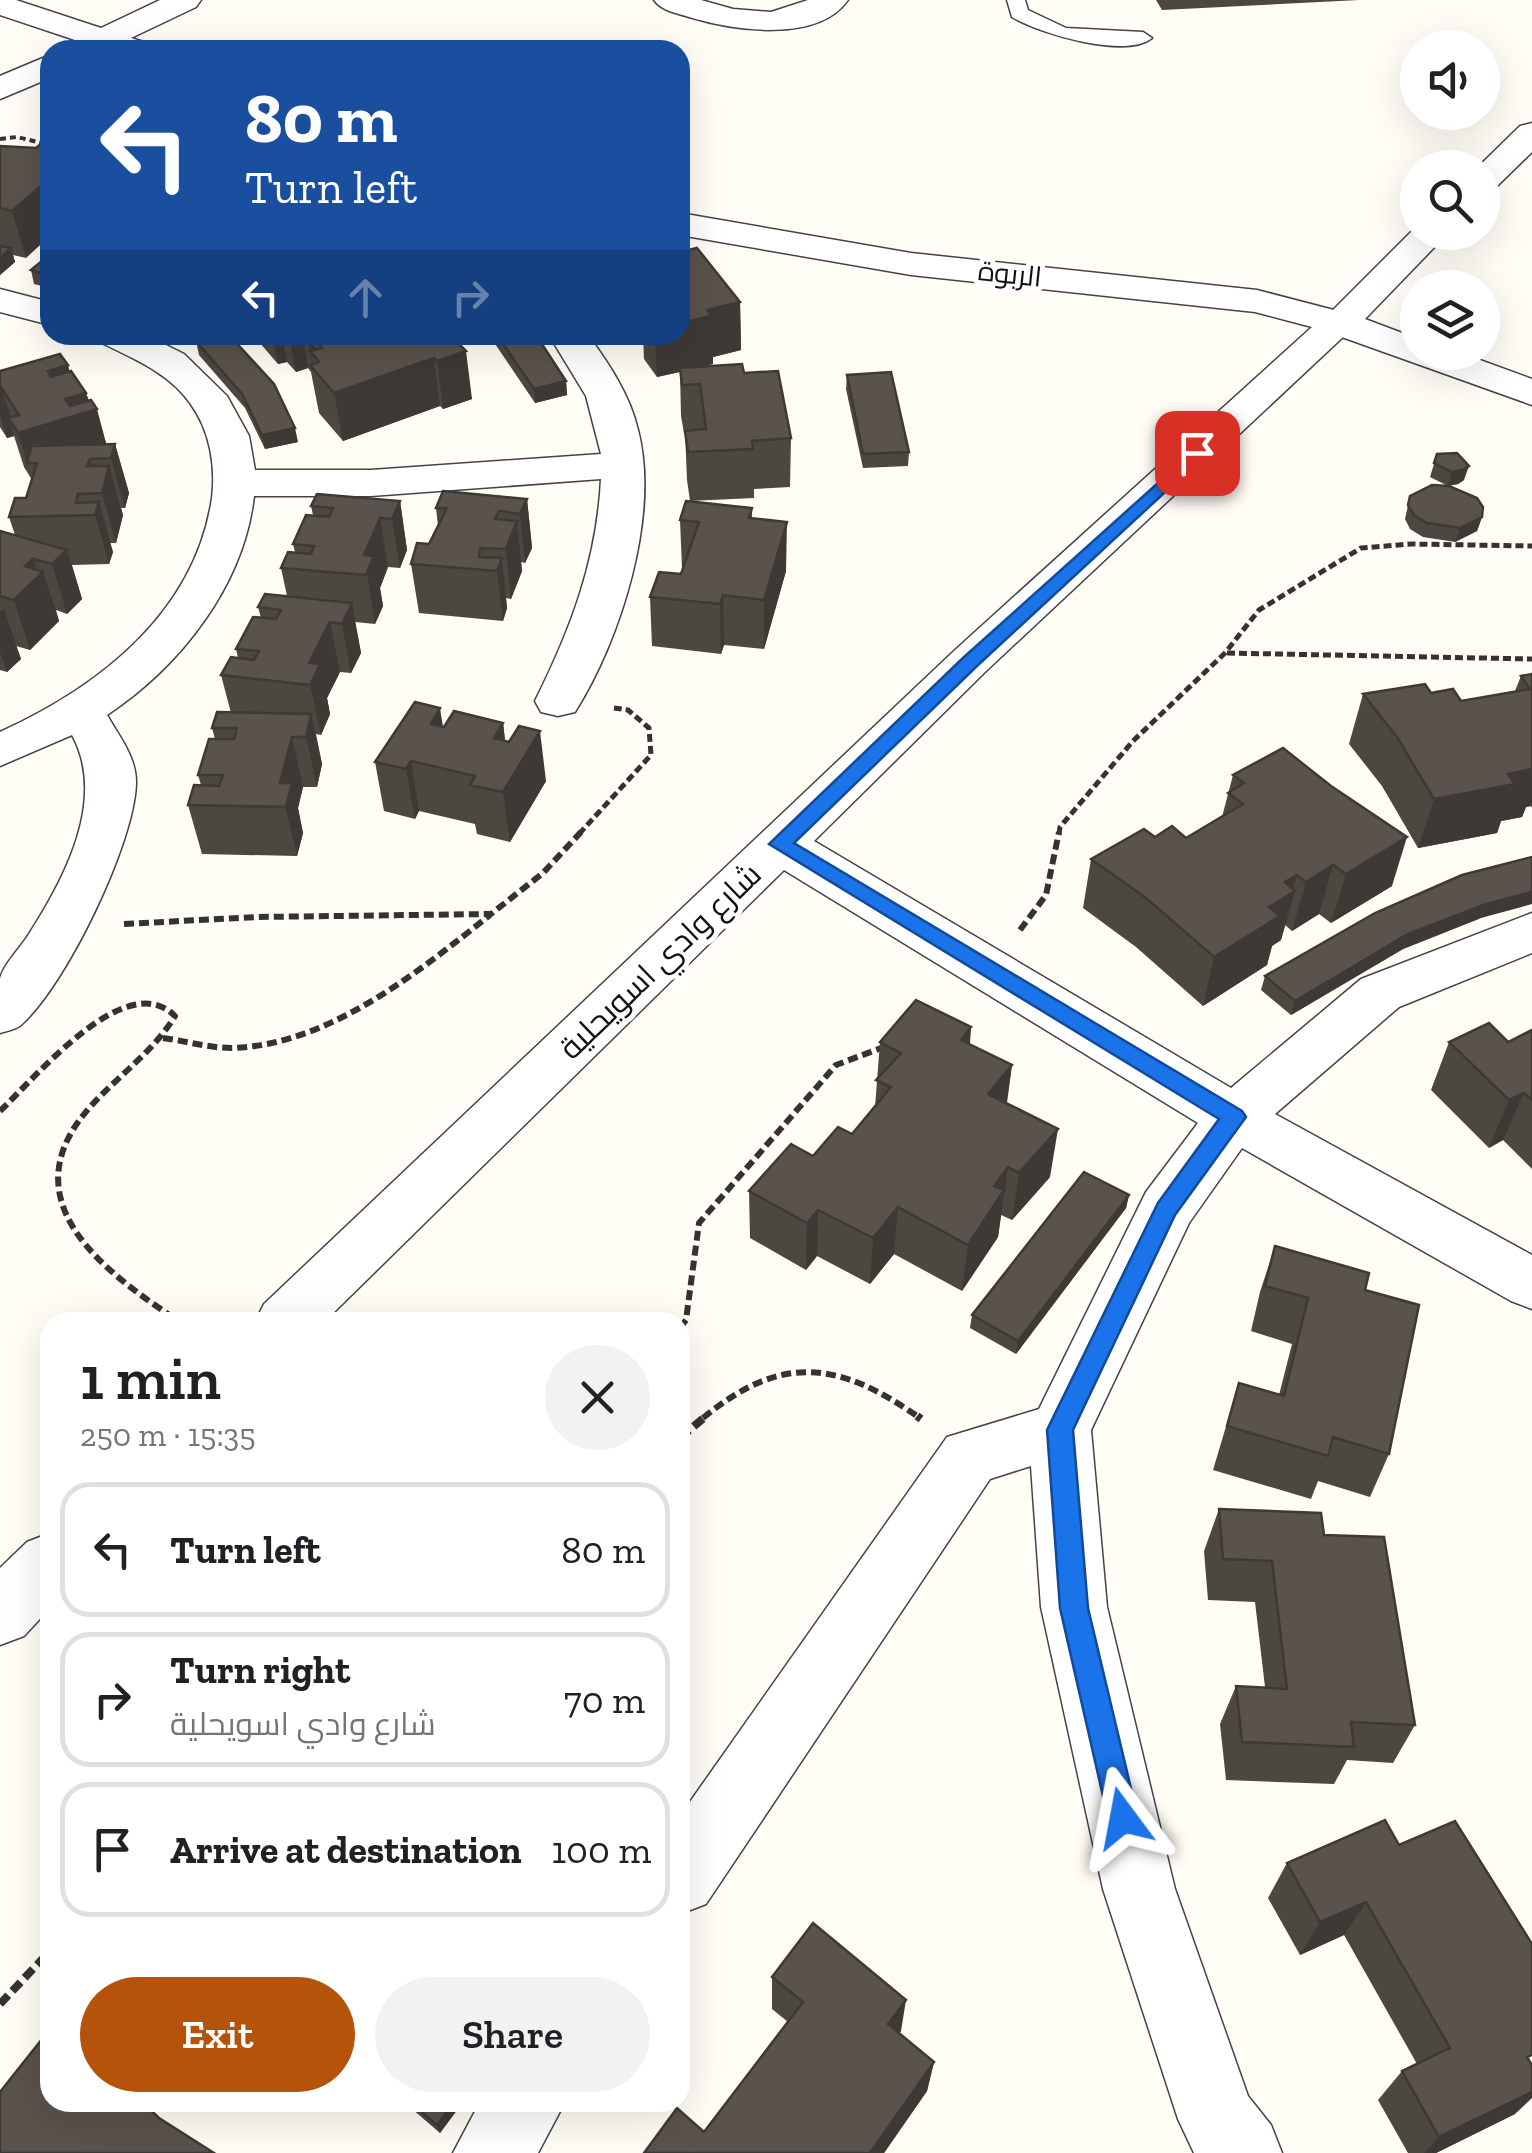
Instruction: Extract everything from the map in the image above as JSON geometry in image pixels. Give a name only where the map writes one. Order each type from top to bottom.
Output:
[{"type":"street","points":[[101,40],[186,0]]},
{"type":"street","points":[[670,0],[717,16],[778,24],[832,0]]},
{"type":"street","points":[[0,5],[84,40]]},
{"type":"street","points":[[16,39],[50,23]]},
{"type":"street","points":[[0,89],[40,69]]},
{"type":"street","points":[[1500,164],[1532,133]]},
{"type":"street","name":"الربوة","points":[[690,226],[911,264],[1257,302],[1339,323],[1400,345]]},
{"type":"street","name":"شارع وادي اسويحلية","points":[[296,1312],[970,662],[1339,323],[1413,250]]},
{"type":"street","points":[[0,300],[40,311]]},
{"type":"street","points":[[0,750],[80,709],[146,660],[206,585],[225,542],[236,483],[231,439],[198,386],[169,362],[136,345]]},
{"type":"street","points":[[558,700],[602,608],[614,569],[622,512],[622,444],[612,404],[574,345]]},
{"type":"street","name":"الربوة","points":[[1469,370],[1532,393]]},
{"type":"street","points":[[236,483],[371,483],[623,465]]},
{"type":"street","points":[[0,1013],[25,985],[59,927],[96,848],[112,787],[109,760],[80,709]]},
{"type":"street","points":[[780,844],[1234,1117],[1532,1284]]},
{"type":"street","points":[[1242,2153],[1217,2119],[1139,1889],[1074,1608],[1060,1430],[1166,1210],[1234,1117],[1380,994],[1532,932]]},
{"type":"street","points":[[690,1863],[969,1457],[1060,1430]]},
{"type":"street","points":[[0,1614],[40,1573]]},
{"type":"street","points":[[492,2153],[519,2112]]},
{"type":"lane","points":[[1016,0],[1019,13],[1040,28],[1076,38],[1144,38]]},
{"type":"path","points":[[0,139],[17,137],[40,143]]},
{"type":"path","points":[[990,970],[1046,895],[1060,827],[1134,741],[1226,653],[1259,610],[1361,548],[1411,544],[1532,546]]},
{"type":"path","points":[[1226,653],[1532,659]]},
{"type":"path","points":[[164,1038],[237,1048],[325,1026],[429,963],[543,873],[651,756],[650,728],[628,710],[558,700]]},
{"type":"path","points":[[59,927],[257,917],[491,914]]},
{"type":"path","points":[[0,1111],[96,1021],[135,1001],[163,1004],[174,1016],[164,1038],[82,1117],[56,1159],[57,1195],[72,1231],[119,1282],[165,1312]]},
{"type":"path","points":[[687,1312],[699,1223],[836,1064],[900,1040]]},
{"type":"path","points":[[690,1429],[713,1408],[764,1378],[788,1371],[826,1372],[856,1376],[899,1402],[969,1457]]},
{"type":"path","points":[[0,2004],[40,1962]]},
{"type":"building","points":[[40,145],[40,187],[12,211],[0,208],[0,146],[36,148]]},
{"type":"building","points":[[0,246],[11,248],[0,258]]},
{"type":"building","points":[[697,248],[740,302],[707,310],[712,316],[690,321],[690,250]]},
{"type":"building","points":[[199,345],[238,345],[274,384],[295,428],[262,435],[242,394]]},
{"type":"building","points":[[320,345],[460,345],[466,351],[437,361],[434,358],[334,393],[310,365],[319,362],[310,351],[322,348]]},
{"type":"building","points":[[504,345],[543,345],[566,381],[534,389]]},
{"type":"building","points":[[60,354],[68,365],[48,371],[51,377],[71,371],[86,393],[65,399],[70,406],[91,400],[97,409],[18,433],[8,418],[19,415],[0,387],[0,371]]},
{"type":"building","points":[[742,364],[744,373],[778,371],[791,438],[752,441],[753,449],[688,452],[685,431],[706,429],[700,384],[682,385],[680,368]]},
{"type":"building","points":[[891,372],[909,452],[863,454],[847,375]]},
{"type":"building","points":[[115,444],[111,458],[90,459],[87,466],[109,466],[102,493],[78,494],[76,503],[99,502],[95,515],[9,517],[15,498],[26,498],[37,463],[27,463],[32,446]]},
{"type":"building","points":[[1457,453],[1469,466],[1452,472],[1434,463],[1437,454]]},
{"type":"building","points":[[1432,485],[1449,486],[1477,498],[1483,507],[1482,517],[1460,528],[1427,523],[1414,515],[1408,505],[1410,496]]},
{"type":"building","points":[[443,491],[527,499],[520,514],[499,511],[495,519],[517,521],[506,549],[480,548],[479,557],[502,558],[497,571],[411,564],[417,543],[429,544],[447,508],[436,508]]},
{"type":"building","points":[[317,494],[400,501],[392,519],[380,518],[364,555],[374,556],[366,575],[281,568],[288,552],[311,554],[314,546],[293,544],[306,515],[329,517],[333,508],[311,506]]},
{"type":"building","points":[[686,501],[752,508],[749,518],[787,522],[764,600],[723,595],[720,604],[650,597],[659,572],[681,574],[699,522],[680,520]]},
{"type":"building","points":[[0,531],[67,550],[52,564],[33,559],[25,566],[43,572],[14,600],[0,596]]},
{"type":"building","points":[[265,594],[352,603],[342,624],[330,622],[309,663],[320,664],[310,685],[221,675],[231,657],[254,660],[259,651],[236,649],[253,617],[276,619],[281,610],[258,607]]},
{"type":"building","points":[[1532,674],[1532,769],[1508,774],[1515,784],[1434,799],[1397,737],[1363,694],[1425,684],[1431,693],[1453,689],[1461,701],[1530,689],[1521,676]]},
{"type":"building","points":[[415,702],[440,708],[431,724],[444,727],[454,711],[503,723],[494,738],[509,742],[519,726],[540,731],[503,792],[470,785],[475,776],[411,761],[406,769],[375,762]]},
{"type":"building","points":[[217,712],[311,714],[306,737],[292,737],[280,783],[292,783],[286,807],[188,805],[194,785],[219,786],[223,775],[198,775],[209,739],[234,739],[237,728],[212,728]]},
{"type":"building","points":[[1283,748],[1407,837],[1346,874],[1333,865],[1306,882],[1297,875],[1285,882],[1295,891],[1269,907],[1280,916],[1214,957],[1146,898],[1091,859],[1144,829],[1155,837],[1172,826],[1186,838],[1243,804],[1228,793],[1244,783],[1233,775]]},
{"type":"building","points":[[1532,857],[1532,892],[1486,904],[1408,934],[1295,1001],[1265,976],[1375,913],[1462,875]]},
{"type":"building","points":[[916,1000],[971,1027],[961,1040],[1012,1065],[988,1094],[1058,1129],[1019,1173],[1008,1167],[994,1186],[1004,1190],[968,1245],[898,1207],[873,1238],[818,1210],[807,1223],[749,1191],[791,1144],[813,1156],[838,1127],[852,1134],[891,1087],[876,1080],[901,1053],[880,1042]]},
{"type":"building","points":[[1489,1023],[1508,1042],[1532,1030],[1532,1100],[1524,1093],[1509,1100],[1449,1042]]},
{"type":"building","points":[[1084,1172],[1129,1195],[1018,1341],[972,1315]]},
{"type":"building","points":[[1275,1246],[1369,1273],[1365,1290],[1419,1305],[1389,1454],[1333,1437],[1328,1456],[1227,1426],[1239,1383],[1284,1396],[1308,1298],[1265,1286]]},
{"type":"building","points":[[1219,1509],[1321,1513],[1324,1535],[1384,1537],[1415,1725],[1351,1722],[1354,1747],[1242,1742],[1236,1686],[1287,1689],[1272,1561],[1223,1559]]},
{"type":"building","points":[[1385,1820],[1399,1845],[1455,1821],[1532,1944],[1532,2055],[1527,2057],[1532,2065],[1532,2092],[1439,2137],[1402,2071],[1450,2048],[1366,1902],[1320,1922],[1287,1863]]},
{"type":"building","points":[[813,1923],[906,2000],[888,2024],[934,2062],[870,2153],[644,2153],[674,2112],[682,2112],[704,2132],[803,2002],[772,1977]]},
{"type":"building","points":[[40,2042],[40,2112],[153,2112],[214,2153],[0,2153],[0,2092]]},
{"type":"building","points":[[422,2112],[447,2112],[437,2125]]},
{"type":"route","points":[[1123,1818],[1074,1608],[1060,1430],[1166,1210],[1234,1117],[780,844],[1197,453]]}]
